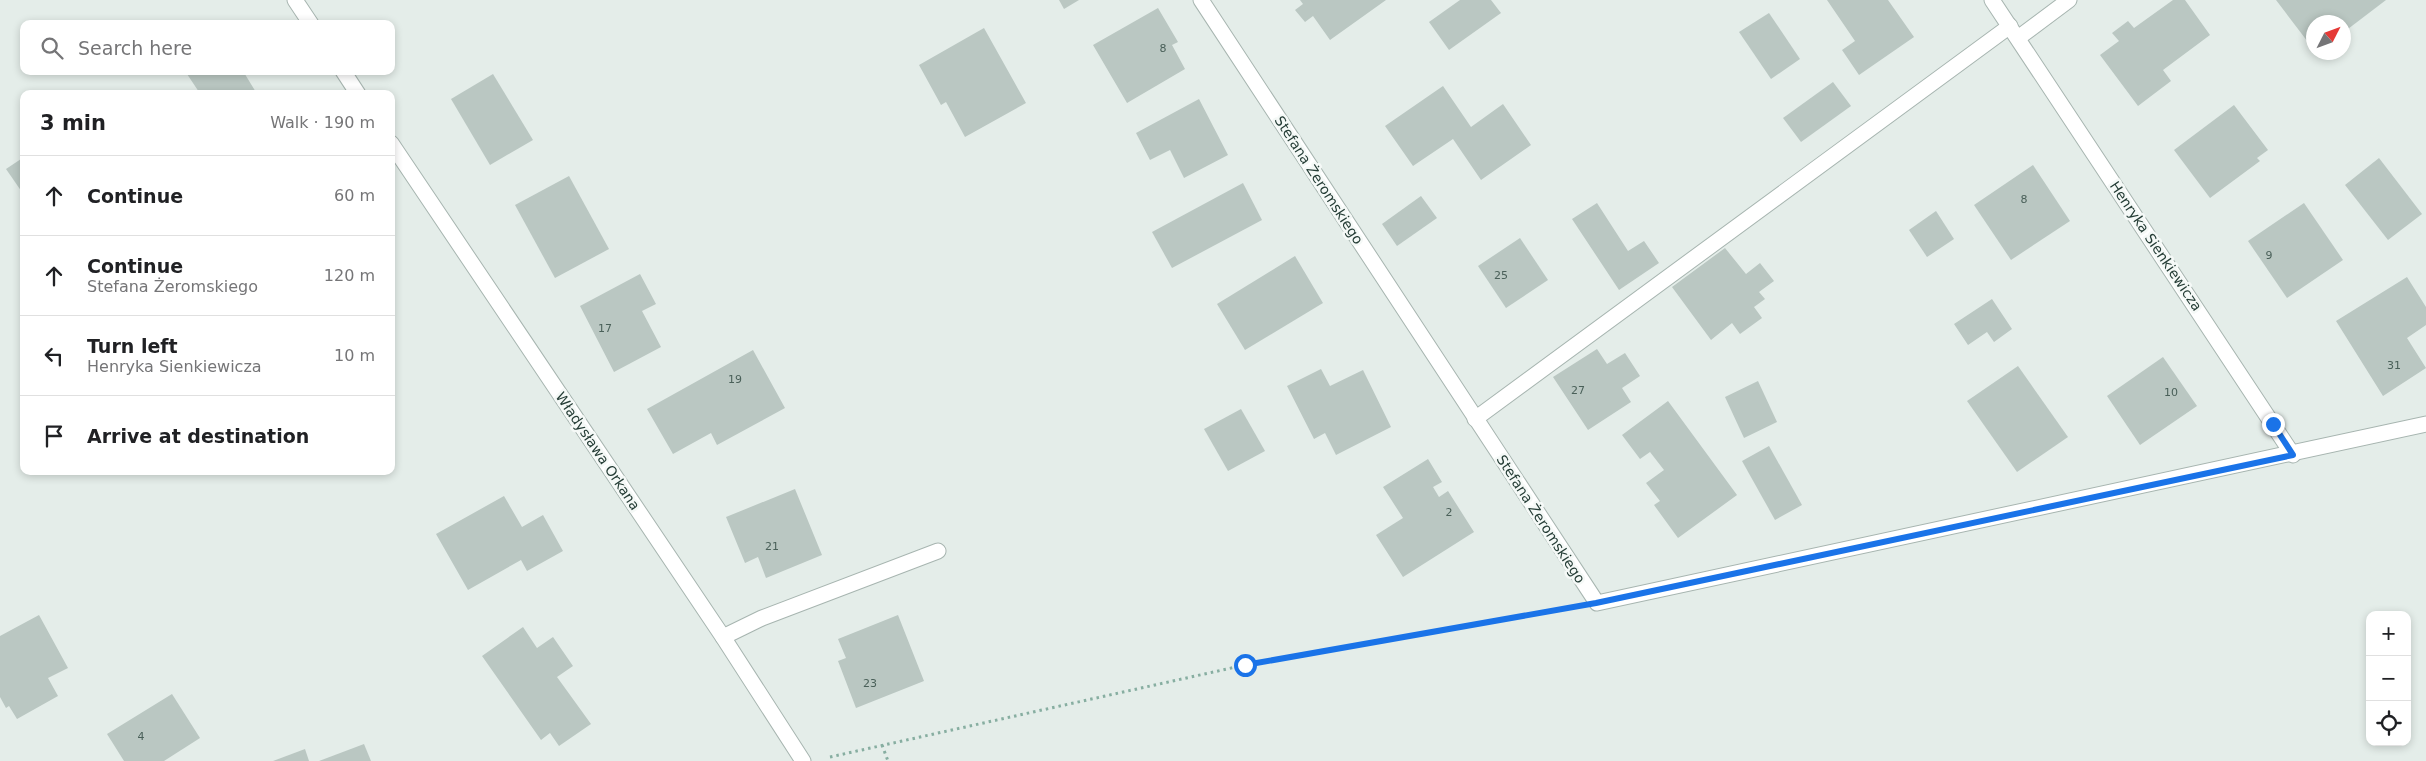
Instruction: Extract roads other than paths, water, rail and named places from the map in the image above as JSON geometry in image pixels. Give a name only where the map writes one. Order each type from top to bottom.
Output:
[{"type":"street","points":[[295,0],[308,20]]},
{"type":"street","name":"Stefana Żeromskiego","points":[[1202,0],[1596,603],[2293,455]]},
{"type":"street","name":"Henryka Sienkiewicza","points":[[1992,0],[2293,455]]},
{"type":"street","points":[[1475,419],[2014,32],[2069,0]]},
{"type":"street","points":[[346,75],[355,90]]},
{"type":"street","name":"Władysława Orkana","points":[[395,149],[723,636],[803,761]]},
{"type":"street","points":[[2293,455],[2426,424]]},
{"type":"street","points":[[723,636],[762,618],[938,551]]}]
